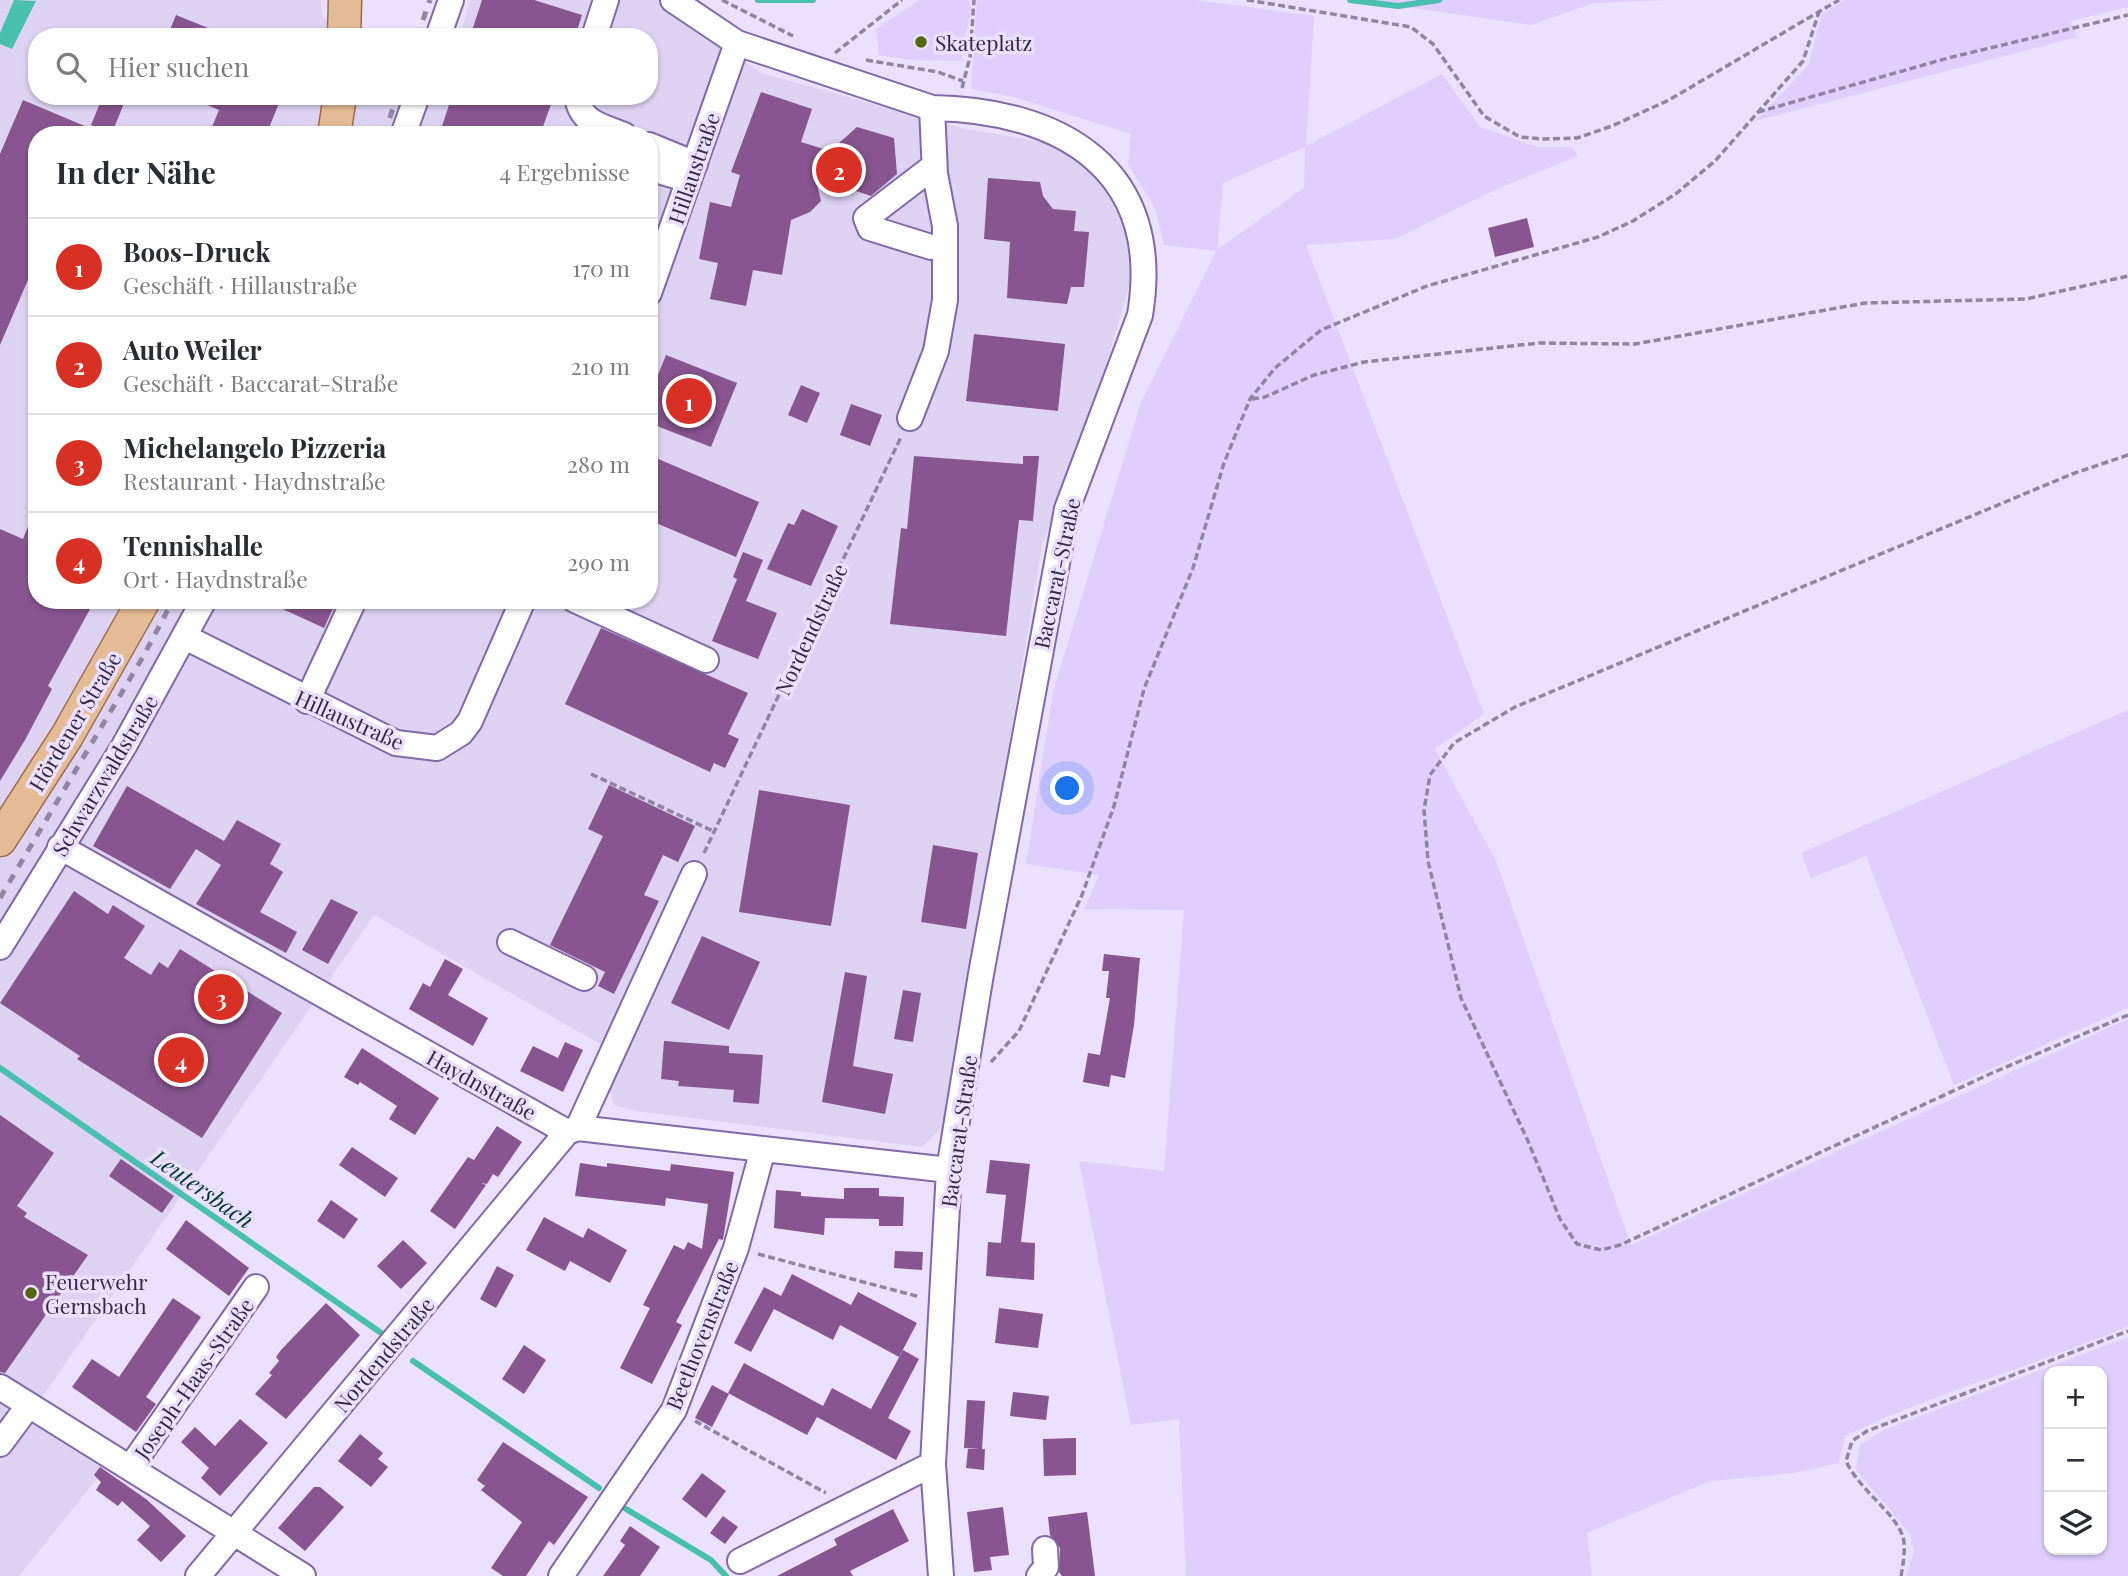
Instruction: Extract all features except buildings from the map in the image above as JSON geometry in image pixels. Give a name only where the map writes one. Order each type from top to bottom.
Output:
[{"type":"main road","points":[[344,28],[345,0]]},
{"type":"main road","points":[[335,126],[339,105]]},
{"type":"main road","name":"Hördener Straße","points":[[0,840],[67,736],[139,609]]},
{"type":"street","points":[[441,28],[452,0]]},
{"type":"street","points":[[597,28],[606,0]]},
{"type":"street","name":"Baccarat-Straße","points":[[673,0],[737,43],[932,108],[959,108],[1030,122],[1061,134],[1085,150],[1115,180],[1130,203],[1144,248],[1145,268],[1140,315],[1067,509],[949,1170],[933,1464],[941,1576]]},
{"type":"street","name":"Hillaustraße","points":[[658,268],[737,43]]},
{"type":"street","points":[[406,126],[414,105]]},
{"type":"street","points":[[579,105],[586,119],[603,126]]},
{"type":"street","points":[[910,418],[936,351],[945,300],[945,226],[934,166],[932,108]]},
{"type":"street","points":[[658,151],[692,172]]},
{"type":"street","points":[[930,247],[870,228],[866,219],[934,166]]},
{"type":"street","points":[[658,169],[692,172]]},
{"type":"street","name":"Schwarzwaldstraße","points":[[0,947],[124,746],[199,609]]},
{"type":"street","points":[[307,701],[350,609]]},
{"type":"street","name":"Hillaustraße","points":[[185,637],[307,701],[396,743],[437,748],[461,733],[470,721],[519,609]]},
{"type":"street","points":[[595,609],[706,660]]},
{"type":"street","name":"Haydnstraße","points":[[60,846],[573,1130],[949,1170]]},
{"type":"street","name":"Nordendstraße","points":[[198,1576],[573,1130],[694,874]]},
{"type":"street","points":[[510,942],[584,978]]},
{"type":"street","name":"Beethovenstraße","points":[[561,1576],[674,1409],[736,1248],[763,1150]]},
{"type":"street","name":"Joseph-Haas-Straße","points":[[130,1468],[256,1287]]},
{"type":"street","name":"Joseph-Haas-Straße","points":[[0,1387],[303,1576]]},
{"type":"street","points":[[0,1444],[29,1405]]},
{"type":"street","points":[[740,1561],[933,1464]]},
{"type":"street","points":[[1039,1576],[1046,1567],[1045,1549]]},
{"type":"path","points":[[722,0],[803,40]]},
{"type":"path","points":[[835,52],[902,0]]},
{"type":"path","points":[[861,59],[938,72],[963,80],[970,57],[974,0]]},
{"type":"path","points":[[1247,0],[1410,27],[1433,44],[1484,116],[1520,137],[1543,139],[1577,138],[1624,121],[1705,80],[1839,0]]},
{"type":"path","points":[[962,1095],[1019,1031],[1082,895],[1114,806],[1144,689],[1193,568],[1224,463],[1250,399],[1275,368],[1321,330],[1427,286],[1548,254],[1598,237],[1633,221],[1677,193],[1715,161],[1803,61],[1819,12]]},
{"type":"path","points":[[1756,113],[1948,58],[2128,15]]},
{"type":"path","points":[[824,48],[848,56]]},
{"type":"path","points":[[1250,399],[1265,397],[1314,375],[1364,362],[1539,343],[1635,344],[1865,303],[2026,299],[2128,276]]},
{"type":"path","name":"Nordendstraße","points":[[694,874],[910,418]]},
{"type":"path","points":[[2128,455],[2072,474],[1515,706],[1454,743],[1430,775],[1424,810],[1428,861],[1461,998],[1528,1141],[1560,1219],[1577,1244],[1601,1250],[1620,1245],[1992,1073],[2128,1015]]},
{"type":"path","points":[[592,774],[714,831]]},
{"type":"path","points":[[736,1248],[942,1303]]},
{"type":"path","points":[[1901,1576],[1904,1538],[1897,1525],[1854,1478],[1846,1461],[1852,1441],[1867,1431],[2128,1331]]},
{"type":"path","points":[[674,1409],[849,1506]]},
{"type":"shaded area","points":[[0,0],[321,0],[323,19],[359,28],[28,28],[28,105],[658,105],[658,28],[462,28],[470,0],[660,0],[761,73],[961,128],[1066,146],[1116,202],[1136,262],[1104,372],[1042,546],[946,1123],[922,1147],[636,1111],[614,1105],[610,1089],[625,1054],[600,1044],[374,915],[30,1415],[107,1466],[19,1576],[0,1576]]},
{"type":"shaded area","points":[[14,0],[36,1],[12,49],[0,44],[0,33]]},
{"type":"shaded area","name":"Skateplatz","points":[[919,0],[969,0],[971,9],[961,61],[912,60],[879,55],[876,29]]},
{"type":"shaded area","points":[[977,0],[1195,0],[1314,16],[1306,146],[1442,74],[1480,127],[1538,147],[1572,147],[1578,156],[1501,187],[1395,239],[1306,245],[1484,714],[1435,749],[1496,861],[1631,1245],[2128,1019],[2128,1326],[1915,1406],[1845,1436],[1839,1463],[1795,1473],[1710,1481],[1587,1533],[1592,1576],[1186,1576],[1179,1419],[1131,1425],[1079,1161],[1164,1171],[1184,910],[1084,909],[1099,875],[1026,864],[1053,692],[1141,402],[1216,251],[1164,245],[1155,208],[1128,164],[1131,134],[1014,97],[971,89]],"holes":[[[1305,147],[1304,188],[1217,250],[1223,183]]]},
{"type":"shaded area","points":[[1356,0],[1668,0],[1594,3],[1531,25]]},
{"type":"shaded area","points":[[1845,0],[2128,0],[2128,7],[2071,21],[2077,37],[1755,121],[1808,66],[1822,14]]},
{"type":"shaded area","points":[[2128,710],[2128,1008],[1954,1085],[1866,856],[1811,878],[1801,853]]},
{"type":"shaded area","points":[[2128,1337],[2128,1576],[1906,1576],[1914,1551],[1910,1534],[1856,1470],[1860,1445],[1884,1430],[2044,1369],[2044,1555],[2107,1555],[2107,1366],[2052,1366]]},
{"type":"waterway","points":[[758,0],[813,0]]},
{"type":"waterway","points":[[1350,0],[1398,6],[1439,0]]},
{"type":"waterway","name":"Leutersbach","points":[[0,1068],[387,1337]]},
{"type":"waterway","name":"Leutersbach","points":[[413,1361],[599,1488]]},
{"type":"waterway","name":"Leutersbach","points":[[626,1509],[711,1560],[726,1576]]},
{"type":"railway","points":[[420,28],[430,0]]},
{"type":"railway","points":[[387,126],[394,105]]},
{"type":"railway","points":[[0,898],[144,655],[168,609]]},
{"type":"place","name":"Skateplatz","points":[[921,42]]},
{"type":"place","name":"Auto Weiler","points":[[839,170]]},
{"type":"place","name":"Boos-Druck","points":[[689,401]]},
{"type":"place","name":"Michelangelo Pizzeria","points":[[221,997]]},
{"type":"place","name":"Tennishalle","points":[[181,1060]]},
{"type":"place","name":"Feuerwehr Gernsbach","points":[[31,1293]]}]
